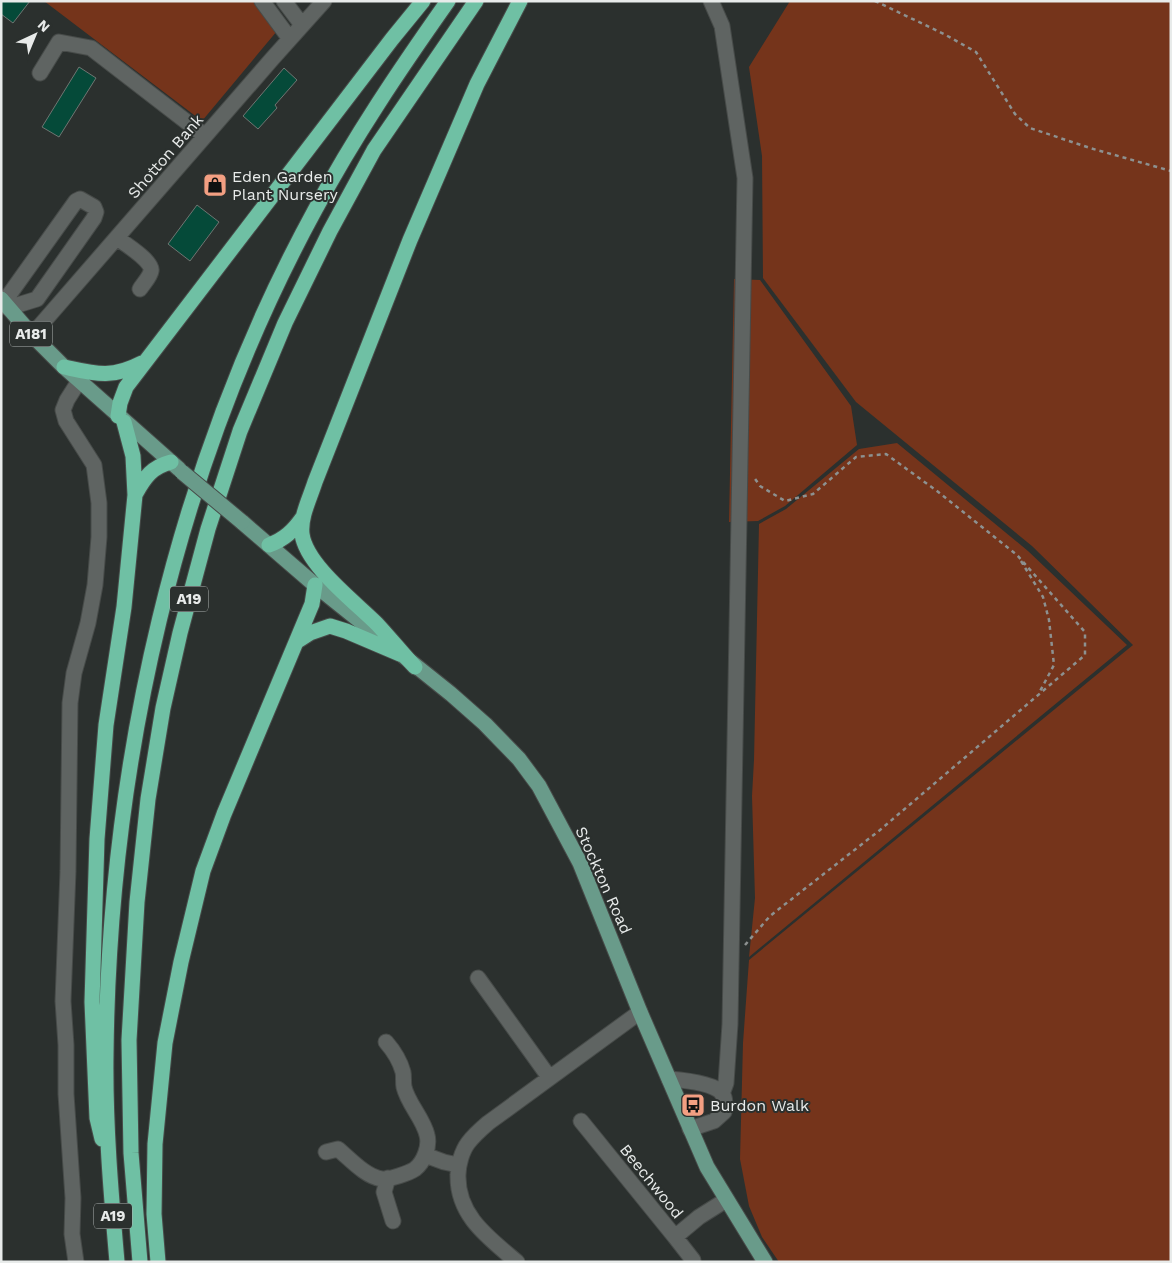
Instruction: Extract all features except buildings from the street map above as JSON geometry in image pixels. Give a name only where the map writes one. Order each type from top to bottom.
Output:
[{"type":"highway","points":[[110,1169],[97,1118],[93,1022],[96,848],[106,724],[124,606],[135,495],[132,456],[121,419],[120,403],[126,387],[423,1]]},
{"type":"highway","name":"A19","points":[[117,1262],[110,1169],[106,1056],[109,968],[116,870],[126,787],[141,701],[160,613],[214,437],[271,299],[309,220],[358,134],[448,1]]},
{"type":"highway","name":"A19","points":[[140,1262],[132,1153],[129,1040],[137,902],[148,799],[163,708],[180,633],[208,529],[240,431],[285,323],[330,231],[374,150],[476,1]]},
{"type":"highway","points":[[269,545],[292,533],[303,517],[318,474],[410,240],[477,84],[520,1]]},
{"type":"highway","points":[[64,367],[95,374],[118,374],[145,362]]},
{"type":"highway","points":[[135,495],[144,478],[153,468],[177,467]]},
{"type":"highway","points":[[303,517],[302,533],[306,548],[316,564],[377,625],[415,667]]},
{"type":"highway","points":[[158,1262],[154,1214],[155,1144],[165,1042],[181,962],[203,871],[224,814],[312,604],[315,585]]},
{"type":"highway","points":[[296,642],[310,633],[330,626],[400,654]]},
{"type":"main road","name":"A181","points":[[4,303],[64,367],[121,419],[315,585]]},
{"type":"main road","name":"Stockton Road","points":[[315,585],[451,694],[519,759],[539,786],[580,863],[640,1012],[707,1166],[764,1262]]},
{"type":"street","points":[[262,1],[290,39]]},
{"type":"street","points":[[284,1],[302,25]]},
{"type":"street","name":"Shotton Bank","points":[[32,335],[324,1]]},
{"type":"street","points":[[711,1],[722,26],[745,178],[731,962],[726,1083],[722,1094]]},
{"type":"street","points":[[40,73],[58,42],[91,48],[206,136]]},
{"type":"street","points":[[80,199],[94,207],[96,212],[94,218],[36,299],[4,303],[76,201],[80,199]]},
{"type":"street","points":[[117,238],[147,260],[151,266],[151,271],[140,289]]},
{"type":"street","points":[[76,1262],[72,1234],[72,1178],[66,1094],[66,1046],[63,1001],[68,871],[70,703],[74,673],[88,623],[95,585],[99,503],[94,465],[66,421],[63,410],[67,400],[80,381]]},
{"type":"street","points":[[478,978],[549,1077]]},
{"type":"street","points":[[517,1262],[486,1235],[468,1215],[458,1189],[458,1166],[468,1143],[488,1123],[640,1012]]},
{"type":"street","points":[[326,1152],[338,1149],[368,1174],[382,1179],[398,1176],[415,1169],[425,1155],[428,1137],[404,1087],[403,1072],[394,1051],[386,1042]]},
{"type":"street","points":[[669,1079],[689,1081],[715,1089],[722,1094],[726,1102],[724,1112],[714,1121],[690,1129]]},
{"type":"street","name":"Beechwood","points":[[581,1121],[675,1237],[699,1217],[726,1200]]},
{"type":"street","points":[[425,1155],[458,1166]]},
{"type":"street","points":[[388,1178],[384,1192],[393,1221]]},
{"type":"street","points":[[675,1237],[693,1260],[691,1262]]},
{"type":"path","points":[[874,1],[944,34],[976,52],[1014,114],[1030,128],[1090,148],[1171,171]]},
{"type":"path","points":[[731,962],[770,916],[880,830],[1085,655],[1085,632],[1017,555],[886,454],[856,457],[813,494],[785,501],[760,486],[740,459]]},
{"type":"path","points":[[1017,555],[1043,597],[1049,620],[1054,665],[1038,694]]},
{"type":"shaded area","points":[[44,1],[253,1],[277,31],[202,121]]},
{"type":"shaded area","points":[[790,1],[1171,1],[1171,1262],[779,1262],[762,1237],[749,1206],[740,1159],[743,1043],[749,960],[1133,645],[1032,546],[856,402],[763,278],[762,156],[749,67]]},
{"type":"shaded area","points":[[734,279],[760,280],[851,406],[857,445],[785,506],[758,521],[729,522]]},
{"type":"shaded area","points":[[897,443],[1028,551],[1127,645],[749,957],[755,898],[752,796],[759,524],[786,509],[859,449]]},
{"type":"place","name":"Eden Garden Plant Nursery","points":[[215,185]]},
{"type":"place","name":"Burdon Walk","points":[[693,1105]]}]
